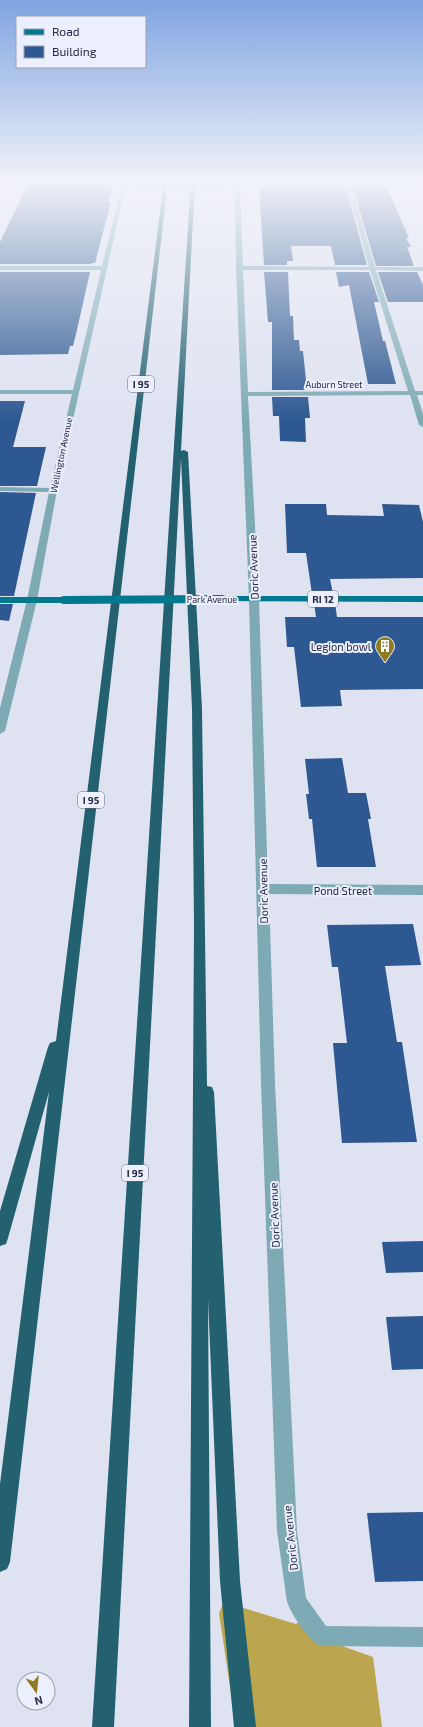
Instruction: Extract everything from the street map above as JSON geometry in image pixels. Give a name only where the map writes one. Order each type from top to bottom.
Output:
[{"type":"highway","name":"I 95","points":[[0,1562],[156,261]]},
{"type":"highway","name":"I 95","points":[[103,1727],[188,261]]},
{"type":"highway","points":[[180,391],[197,708],[200,927],[200,1727]]},
{"type":"highway","points":[[200,927],[230,1581],[245,1727]]},
{"type":"highway","points":[[0,1238],[65,1011]]},
{"type":"main road","name":"Park Avenue","points":[[0,600],[423,599]]},
{"type":"street","name":"Wellington Avenue","points":[[0,731],[15,664],[32,600],[53,490],[106,261]]},
{"type":"street","name":"Doric Avenue","points":[[239,261],[254,599],[269,1091],[287,1523],[297,1602],[321,1636],[423,1637]]},
{"type":"street","points":[[371,261],[423,425]]},
{"type":"street","points":[[0,268],[104,268]]},
{"type":"street","points":[[239,268],[423,269]]},
{"type":"street","points":[[0,392],[75,392]]},
{"type":"street","name":"Auburn Street","points":[[245,394],[423,393]]},
{"type":"street","points":[[0,489],[53,490]]},
{"type":"street","name":"Pond Street","points":[[262,889],[423,890]]},
{"type":"shaded area","points":[[224,1602],[296,1624],[302,1619],[317,1637],[373,1657],[382,1727],[236,1727],[219,1613]]},
{"type":"building","points":[[0,261],[96,261],[95,263],[91,264],[0,264]]},
{"type":"building","points":[[264,261],[293,261],[287,261],[287,265],[264,265]]},
{"type":"building","points":[[334,261],[366,261],[367,265],[335,265]]},
{"type":"building","points":[[374,261],[412,261],[414,266],[376,266]]},
{"type":"building","points":[[0,272],[90,272],[73,346],[70,346],[68,354],[0,355]]},
{"type":"building","points":[[264,272],[288,272],[290,316],[293,316],[294,340],[299,340],[300,351],[303,351],[307,390],[272,390],[272,322],[268,322]]},
{"type":"building","points":[[336,272],[369,272],[379,302],[374,302],[383,341],[385,341],[396,384],[368,384],[349,285],[339,287]]},
{"type":"building","points":[[378,272],[417,272],[423,285],[423,302],[388,302]]},
{"type":"building","points":[[272,397],[308,397],[310,418],[305,418],[306,442],[280,441],[279,416],[273,416]]},
{"type":"building","points":[[0,401],[25,401],[13,447],[46,447],[37,486],[0,486]]},
{"type":"building","points":[[0,492],[36,493],[14,596],[0,596]]},
{"type":"building","points":[[285,504],[326,504],[327,515],[384,516],[382,504],[419,505],[423,522],[423,578],[330,579],[333,594],[312,594],[306,553],[287,553]]},
{"type":"building","points":[[314,603],[335,603],[337,617],[423,617],[423,689],[340,690],[342,706],[301,707],[294,647],[287,647],[285,617],[316,617]]},
{"type":"building","points":[[0,604],[13,604],[9,621],[0,620]]},
{"type":"building","points":[[342,758],[348,793],[366,793],[371,819],[368,819],[376,867],[317,867],[312,819],[309,819],[306,794],[309,794],[305,759]]},
{"type":"building","points":[[413,924],[421,965],[385,966],[397,1042],[402,1042],[417,1142],[342,1143],[333,1043],[347,1043],[338,967],[332,967],[327,925]]},
{"type":"building","points":[[423,1241],[423,1272],[386,1273],[382,1242]]},
{"type":"building","points":[[423,1316],[423,1369],[392,1370],[386,1317]]},
{"type":"building","points":[[423,1512],[423,1581],[375,1582],[367,1513]]},
{"type":"place","name":"Legion bowl","points":[[385,663]]}]
